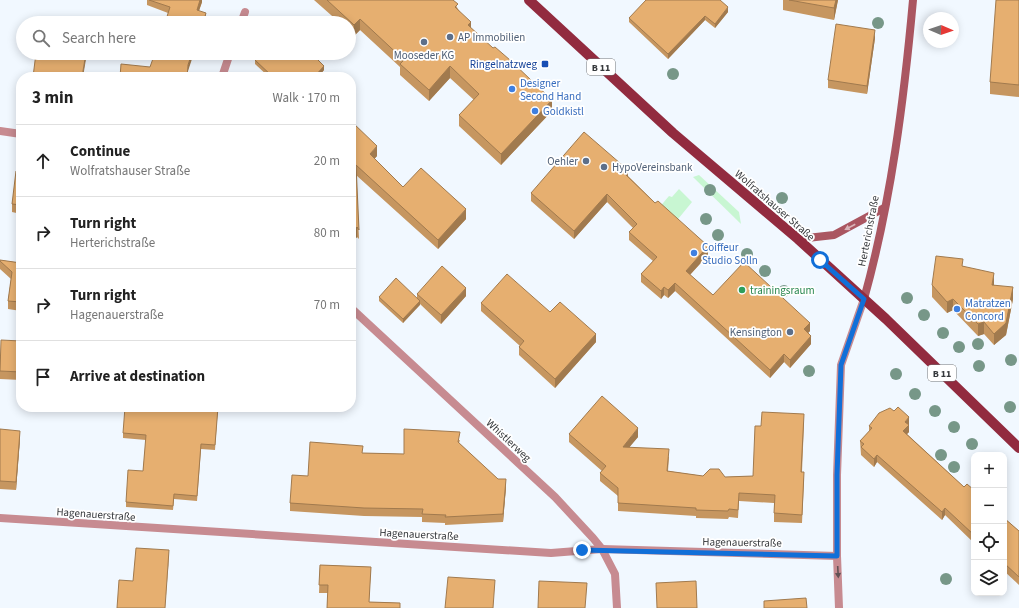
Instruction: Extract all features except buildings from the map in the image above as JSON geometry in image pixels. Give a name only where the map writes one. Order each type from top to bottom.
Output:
[{"type":"main road","name":"Wolfratshauser Straße","points":[[529,0],[674,134],[798,239],[864,299],[1019,448]]},
{"type":"main road","name":"Herterichstraße","points":[[864,299],[873,266],[904,98],[913,0]]},
{"type":"main road","points":[[798,239],[834,236],[884,208]]},
{"type":"street","points":[[244,16],[246,12]]},
{"type":"street","points":[[224,72],[228,60]]},
{"type":"street","points":[[0,132],[16,134]]},
{"type":"street","name":"Herterichstraße","points":[[839,608],[837,556],[837,475],[841,365],[864,299]]},
{"type":"street","name":"Whistlerweg","points":[[356,313],[555,498],[602,549],[615,574],[617,608]]},
{"type":"street","name":"Hagenauerstraße","points":[[0,518],[551,553],[602,549],[837,556]]},
{"type":"green space","points":[[699,175],[739,212],[741,224],[693,177]]},
{"type":"green space","points":[[679,189],[692,202],[674,224],[658,209],[669,196],[672,197]]},
{"type":"place","name":"AP Immobilien","points":[[450,37]]},
{"type":"place","name":"Mooseder KG","points":[[424,42]]},
{"type":"place","name":"Ringelnatzweg","points":[[545,64]]},
{"type":"place","name":"Designer Second Hand","points":[[512,89]]},
{"type":"place","name":"Goldkistl","points":[[535,111]]},
{"type":"place","name":"Oehler","points":[[586,161]]},
{"type":"place","name":"HypoVereinsbank","points":[[604,167]]},
{"type":"place","name":"Coiffeur Studio Solln","points":[[694,253]]},
{"type":"place","name":"trainingsraum","points":[[742,290]]},
{"type":"place","name":"Matratzen Concord","points":[[957,309]]},
{"type":"place","name":"Kensington","points":[[790,332]]},
{"type":"route","points":[[582,550],[602,549],[837,556],[837,475],[841,365],[864,299],[820,260]]}]
